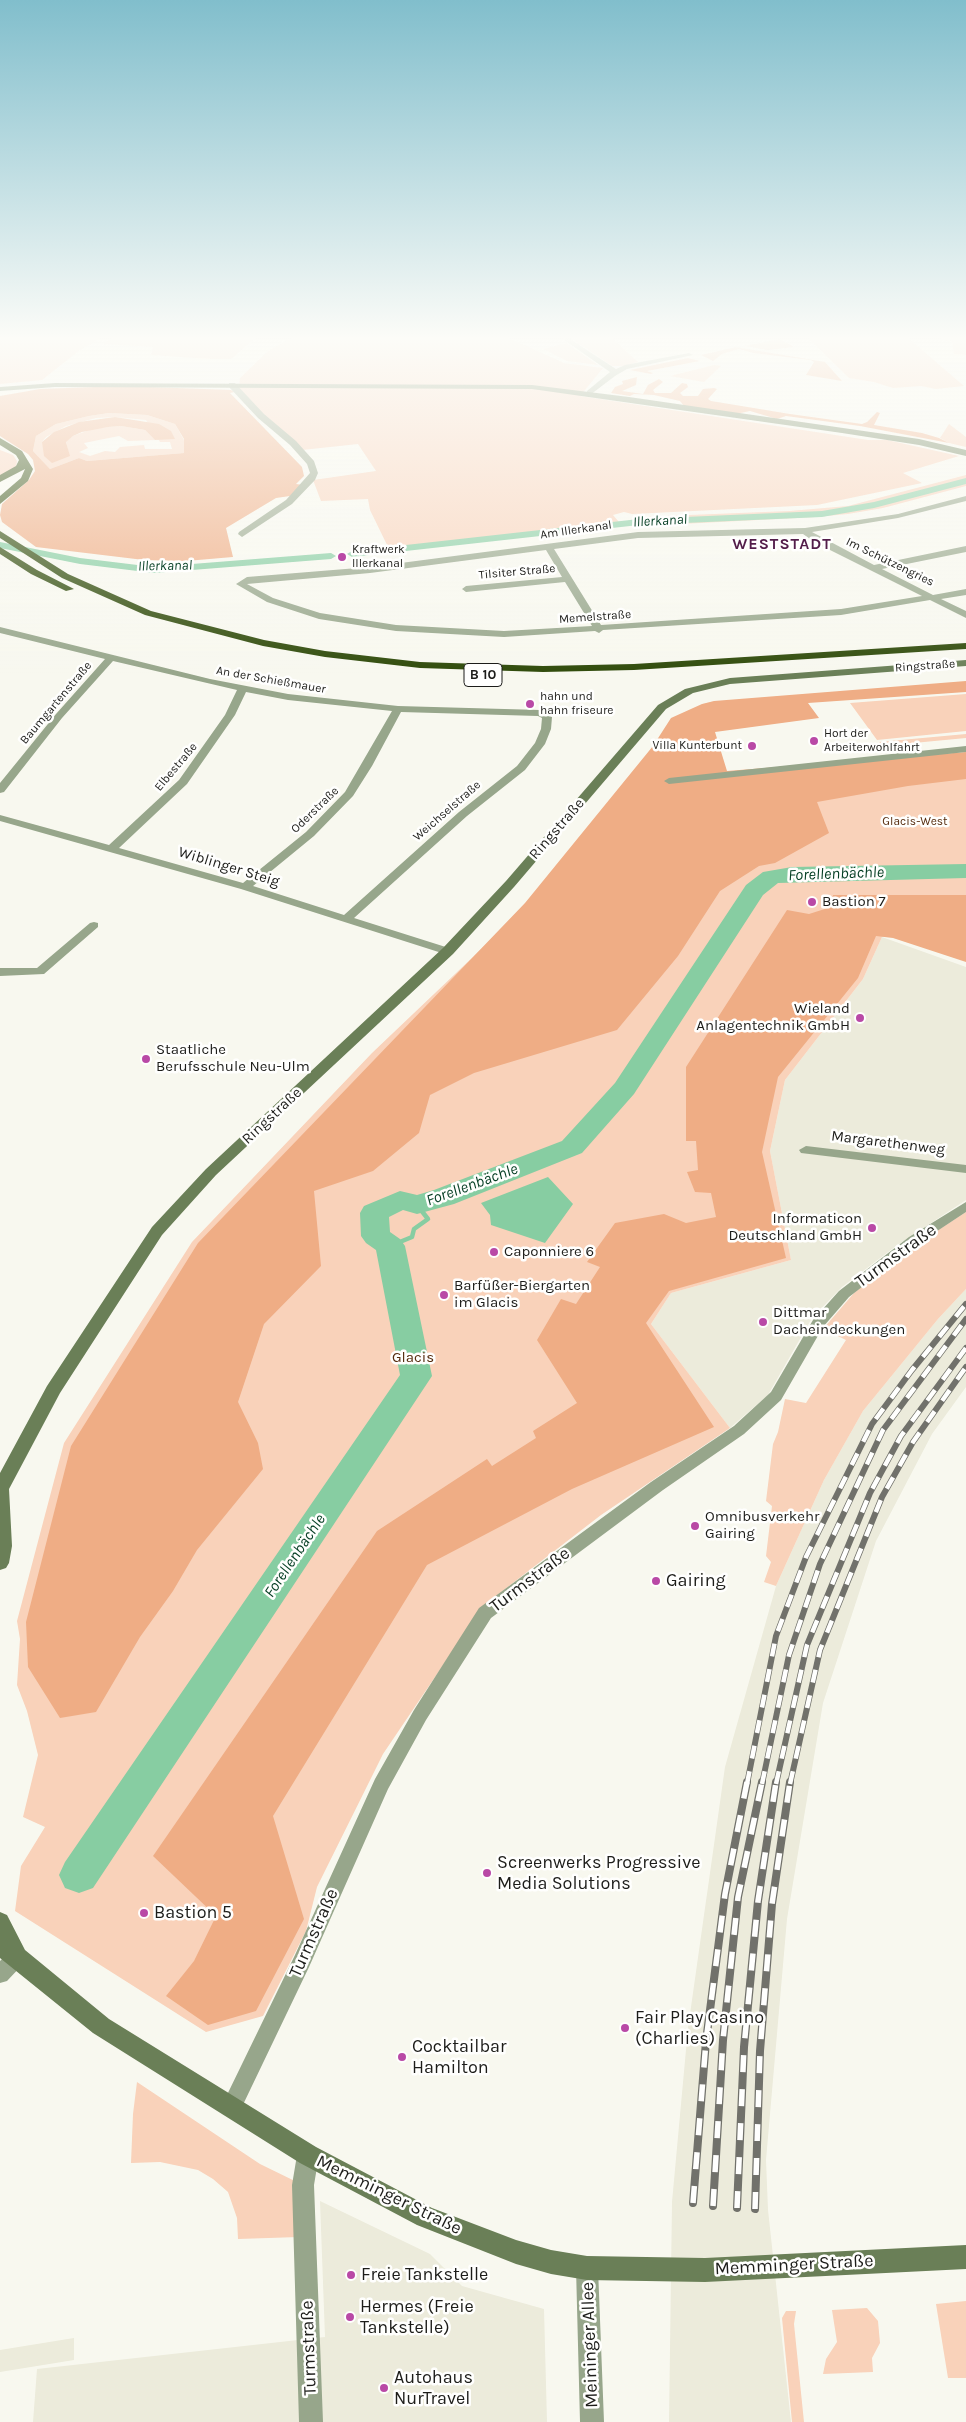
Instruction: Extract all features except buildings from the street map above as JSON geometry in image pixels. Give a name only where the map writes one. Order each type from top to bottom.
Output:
[{"type":"highway","points":[[0,500],[28,474],[28,464],[14,450]]},
{"type":"highway","points":[[0,479],[17,471],[24,459]]},
{"type":"highway","name":"B 10","points":[[1,534],[56,571],[102,594],[148,613],[210,630],[325,654],[420,665],[543,669],[634,667],[963,652]]},
{"type":"highway","name":"B 10","points":[[0,550],[22,564],[90,599],[142,620],[189,634],[315,659],[416,671],[532,676],[646,674],[963,652]]},
{"type":"main road","points":[[948,450],[966,454]]},
{"type":"main road","name":"Ringstraße","points":[[0,1564],[3,1546],[0,1489],[53,1390],[157,1231],[212,1172],[448,951],[510,884],[662,707],[677,697],[706,686],[963,652]]},
{"type":"main road","name":"Ringstraße","points":[[635,738],[662,714],[692,696],[731,686],[966,669]]},
{"type":"main road","name":"Memminger Straße","points":[[0,1922],[9,1952],[101,2026],[308,2155],[424,2217],[524,2254],[587,2268],[704,2270],[966,2256]]},
{"type":"street","points":[[242,534],[289,502],[314,475],[311,463],[299,450]]},
{"type":"street","name":"Am Illerkanal","points":[[247,580],[370,570],[646,534],[805,531],[898,516],[966,498]]},
{"type":"street","points":[[954,502],[966,510]]},
{"type":"street","name":"Im Schützengries","points":[[805,531],[819,542],[966,615]]},
{"type":"street","name":"Tilsiter Straße","points":[[548,546],[600,630]]},
{"type":"street","points":[[874,568],[966,549]]},
{"type":"street","name":"Tilsiter Straße","points":[[466,589],[570,579]]},
{"type":"street","name":"Memelstraße","points":[[247,580],[240,584],[270,600],[319,616],[366,624],[446,632],[504,634],[600,630],[841,612],[966,592]]},
{"type":"street","name":"An der Schießmauer","points":[[0,630],[242,689],[292,698],[398,708],[508,711],[544,714]]},
{"type":"street","name":"Baumgartenstraße","points":[[0,790],[59,716],[112,656]]},
{"type":"street","name":"Elbestraße","points":[[113,848],[183,782],[230,715],[242,689]]},
{"type":"street","name":"Oderstraße","points":[[245,887],[310,834],[349,794],[367,766],[398,708]]},
{"type":"street","name":"Weichselstraße","points":[[345,920],[463,814],[521,768],[542,739],[547,717],[544,714]]},
{"type":"street","points":[[669,781],[966,749]]},
{"type":"street","name":"Wiblinger Steig","points":[[0,818],[113,848],[245,887],[448,951]]},
{"type":"street","points":[[0,972],[40,970],[94,924]]},
{"type":"street","name":"Margarethenweg","points":[[806,1150],[966,1168]]},
{"type":"street","name":"Turmstraße","points":[[232,2106],[302,1961],[381,1785],[420,1715],[485,1613],[657,1486],[739,1430],[776,1396],[818,1324],[844,1294],[914,1240],[966,1206]]},
{"type":"street","points":[[0,1974],[9,1952]]},
{"type":"street","name":"Turmstraße","points":[[308,2155],[303,2185],[312,2422]]},
{"type":"street","name":"Meininger Allee","points":[[587,2268],[592,2422]]},
{"type":"shaded area","points":[[22,450],[33,450],[50,469],[79,458],[87,461],[184,453],[184,450],[285,450],[302,467],[304,476],[296,484],[304,485],[290,496],[276,498],[226,528],[233,557],[186,561],[144,560],[36,547],[2,522],[0,515],[2,504],[29,480],[35,471],[33,460]]},
{"type":"shaded area","points":[[43,450],[68,450],[70,456],[52,463],[44,456]]},
{"type":"shaded area","points":[[966,681],[966,692],[808,703],[819,718],[715,732],[727,771],[966,752],[966,779],[908,786],[817,802],[829,833],[775,863],[759,866],[720,891],[678,956],[617,1030],[474,1073],[430,1095],[419,1133],[373,1171],[314,1191],[321,1266],[264,1324],[238,1402],[258,1443],[263,1469],[197,1550],[173,1591],[140,1637],[96,1712],[60,1718],[28,1667],[26,1622],[71,1446],[198,1243],[525,903],[653,746],[671,718],[702,704],[714,701]]},
{"type":"shaded area","points":[[833,895],[966,895],[966,962],[893,938],[876,936],[858,978],[778,1077],[762,1152],[786,1258],[669,1291],[646,1323],[714,1427],[572,1489],[427,1565],[273,1816],[304,1919],[256,2011],[208,2025],[166,1996],[194,1961],[216,1916],[153,1856],[377,1531],[487,1459],[492,1466],[536,1438],[533,1431],[577,1403],[537,1340],[561,1299],[576,1304],[600,1267],[587,1262],[615,1223],[664,1214],[686,1223],[716,1217],[711,1193],[695,1192],[687,1172],[698,1170],[696,1141],[686,1141],[686,1067],[787,910],[809,914],[831,907]]},
{"type":"shaded area","points":[[882,937],[966,967],[966,1200],[896,1246],[842,1287],[812,1318],[768,1395],[730,1428],[651,1324],[671,1293],[791,1260],[770,1151],[785,1080],[863,979]]},
{"type":"shaded area","points":[[548,1177],[573,1204],[545,1243],[491,1225],[490,1215],[481,1203]]},
{"type":"shaded area","points":[[966,1289],[966,1387],[932,1434],[876,1541],[823,1703],[787,1919],[766,2160],[768,2210],[791,2422],[669,2422],[672,2202],[688,2028],[725,1767],[776,1586],[824,1480],[863,1411],[938,1319]]},
{"type":"shaded area","points":[[320,2201],[430,2254],[462,2286],[544,2309],[547,2422],[33,2422],[37,2369],[325,2337]]},
{"type":"shaded area","points":[[74,2338],[74,2360],[0,2372],[0,2350]]},
{"type":"green space","points":[[0,450],[13,455],[17,461],[16,467],[0,476]]},
{"type":"green space","points":[[59,450],[69,455],[68,450],[83,450],[79,452],[90,456],[105,451],[115,452],[117,450],[184,450],[184,453],[87,461],[79,458],[50,469],[33,451]]},
{"type":"green space","points":[[362,450],[932,450],[959,456],[903,473],[922,483],[817,505],[632,514],[624,512],[613,515],[619,522],[389,549],[370,510],[368,499],[321,501],[313,480],[376,471]]},
{"type":"green space","points":[[966,475],[966,486],[883,508],[848,514],[643,526],[638,517],[789,511],[848,506]]},
{"type":"green space","points":[[966,694],[966,731],[877,740],[850,703]]},
{"type":"green space","points":[[966,734],[966,738],[882,746],[879,742]]},
{"type":"green space","name":"Glacis","points":[[966,759],[966,918],[920,921],[882,937],[863,979],[785,1080],[770,1151],[791,1260],[671,1293],[651,1324],[730,1428],[601,1515],[483,1606],[383,1754],[317,1887],[306,1931],[263,2016],[206,2032],[15,1911],[21,1866],[45,1827],[23,1817],[38,1755],[27,1711],[17,1685],[20,1639],[17,1621],[64,1443],[192,1242],[372,1053],[537,896],[622,826]]},
{"type":"green space","points":[[966,1212],[966,1289],[938,1319],[863,1411],[824,1480],[776,1586],[764,1582],[771,1562],[766,1556],[772,1506],[766,1501],[773,1444],[778,1432],[785,1399],[806,1403],[846,1340],[823,1329],[854,1293],[912,1247]]},
{"type":"green space","points":[[137,2082],[260,2164],[303,2185],[299,2237],[238,2239],[237,2218],[228,2192],[213,2179],[198,2170],[160,2162],[131,2163],[133,2114]]},
{"type":"green space","points":[[966,2301],[966,2378],[948,2378],[936,2304]]},
{"type":"green space","points":[[867,2308],[878,2321],[880,2343],[872,2358],[873,2372],[823,2374],[826,2359],[837,2342],[832,2310]]},
{"type":"green space","points":[[786,2311],[796,2311],[794,2324],[804,2422],[792,2422],[782,2318]]},
{"type":"waterway","name":"Illerkanal","points":[[352,554],[639,522],[822,514],[874,505],[966,481]]},
{"type":"waterway","name":"Illerkanal","points":[[0,545],[80,561],[154,570],[331,556]]},
{"type":"waterway","name":"Forellenbächle","points":[[79,1875],[416,1376],[390,1246],[376,1236],[374,1213],[400,1200],[417,1205],[444,1197],[572,1147],[625,1088],[754,890],[771,877],[792,874],[966,871]]},
{"type":"waterway","points":[[390,1246],[412,1237],[414,1229],[428,1219],[417,1205]]},
{"type":"railway","points":[[747,1784],[776,1636],[806,1557],[872,1424],[912,1370],[966,1304]]},
{"type":"railway","points":[[762,1784],[789,1655],[820,1564],[883,1430],[966,1319]]},
{"type":"railway","points":[[776,1784],[807,1645],[870,1493],[901,1436],[966,1348]]},
{"type":"railway","points":[[790,1784],[820,1650],[882,1497],[913,1442],[966,1367]]},
{"type":"railway","points":[[693,2203],[706,2041],[725,1894],[747,1782]]},
{"type":"railway","points":[[713,2206],[723,2040],[738,1897],[762,1782]]},
{"type":"railway","points":[[737,2208],[744,2047],[758,1901],[776,1782]]},
{"type":"railway","points":[[755,2209],[760,2051],[772,1904],[790,1782]]},
{"type":"place","name":"Kraftwerk Illerkanal","points":[[342,557]]},
{"type":"place","name":"hahn und hahn friseure","points":[[530,704]]},
{"type":"place","name":"Hort der Arbeiterwohlfahrt","points":[[814,741]]},
{"type":"place","name":"Villa Kunterbunt","points":[[752,746]]},
{"type":"place","name":"Bastion 7","points":[[812,902]]},
{"type":"place","name":"Wieland Anlagentechnik GmbH","points":[[860,1018]]},
{"type":"place","name":"Staatliche Berufsschule Neu-Ulm","points":[[146,1059]]},
{"type":"place","name":"Informaticon Deutschland GmbH","points":[[872,1228]]},
{"type":"place","name":"Caponniere 6","points":[[494,1252]]},
{"type":"place","name":"Barfüßer-Biergarten im Glacis","points":[[444,1295]]},
{"type":"place","name":"Dittmar Dacheindeckungen","points":[[763,1322]]},
{"type":"place","name":"Omnibusverkehr Gairing","points":[[695,1526]]},
{"type":"place","name":"Gairing","points":[[656,1581]]},
{"type":"place","name":"Screenwerks Progressive Media Solutions","points":[[487,1873]]},
{"type":"place","name":"Bastion 5","points":[[144,1913]]},
{"type":"place","name":"Fair Play Casino (Charlies)","points":[[625,2028]]},
{"type":"place","name":"Cocktailbar Hamilton","points":[[402,2057]]},
{"type":"place","name":"Freie Tankstelle","points":[[351,2275]]},
{"type":"place","name":"Hermes (Freie Tankstelle)","points":[[350,2317]]},
{"type":"place","name":"Autohaus NurTravel","points":[[384,2388]]},
{"type":"district","name":"WESTSTADT","points":[[782,544]]},
{"type":"park label","name":"Glacis-West","points":[[915,822]]}]
